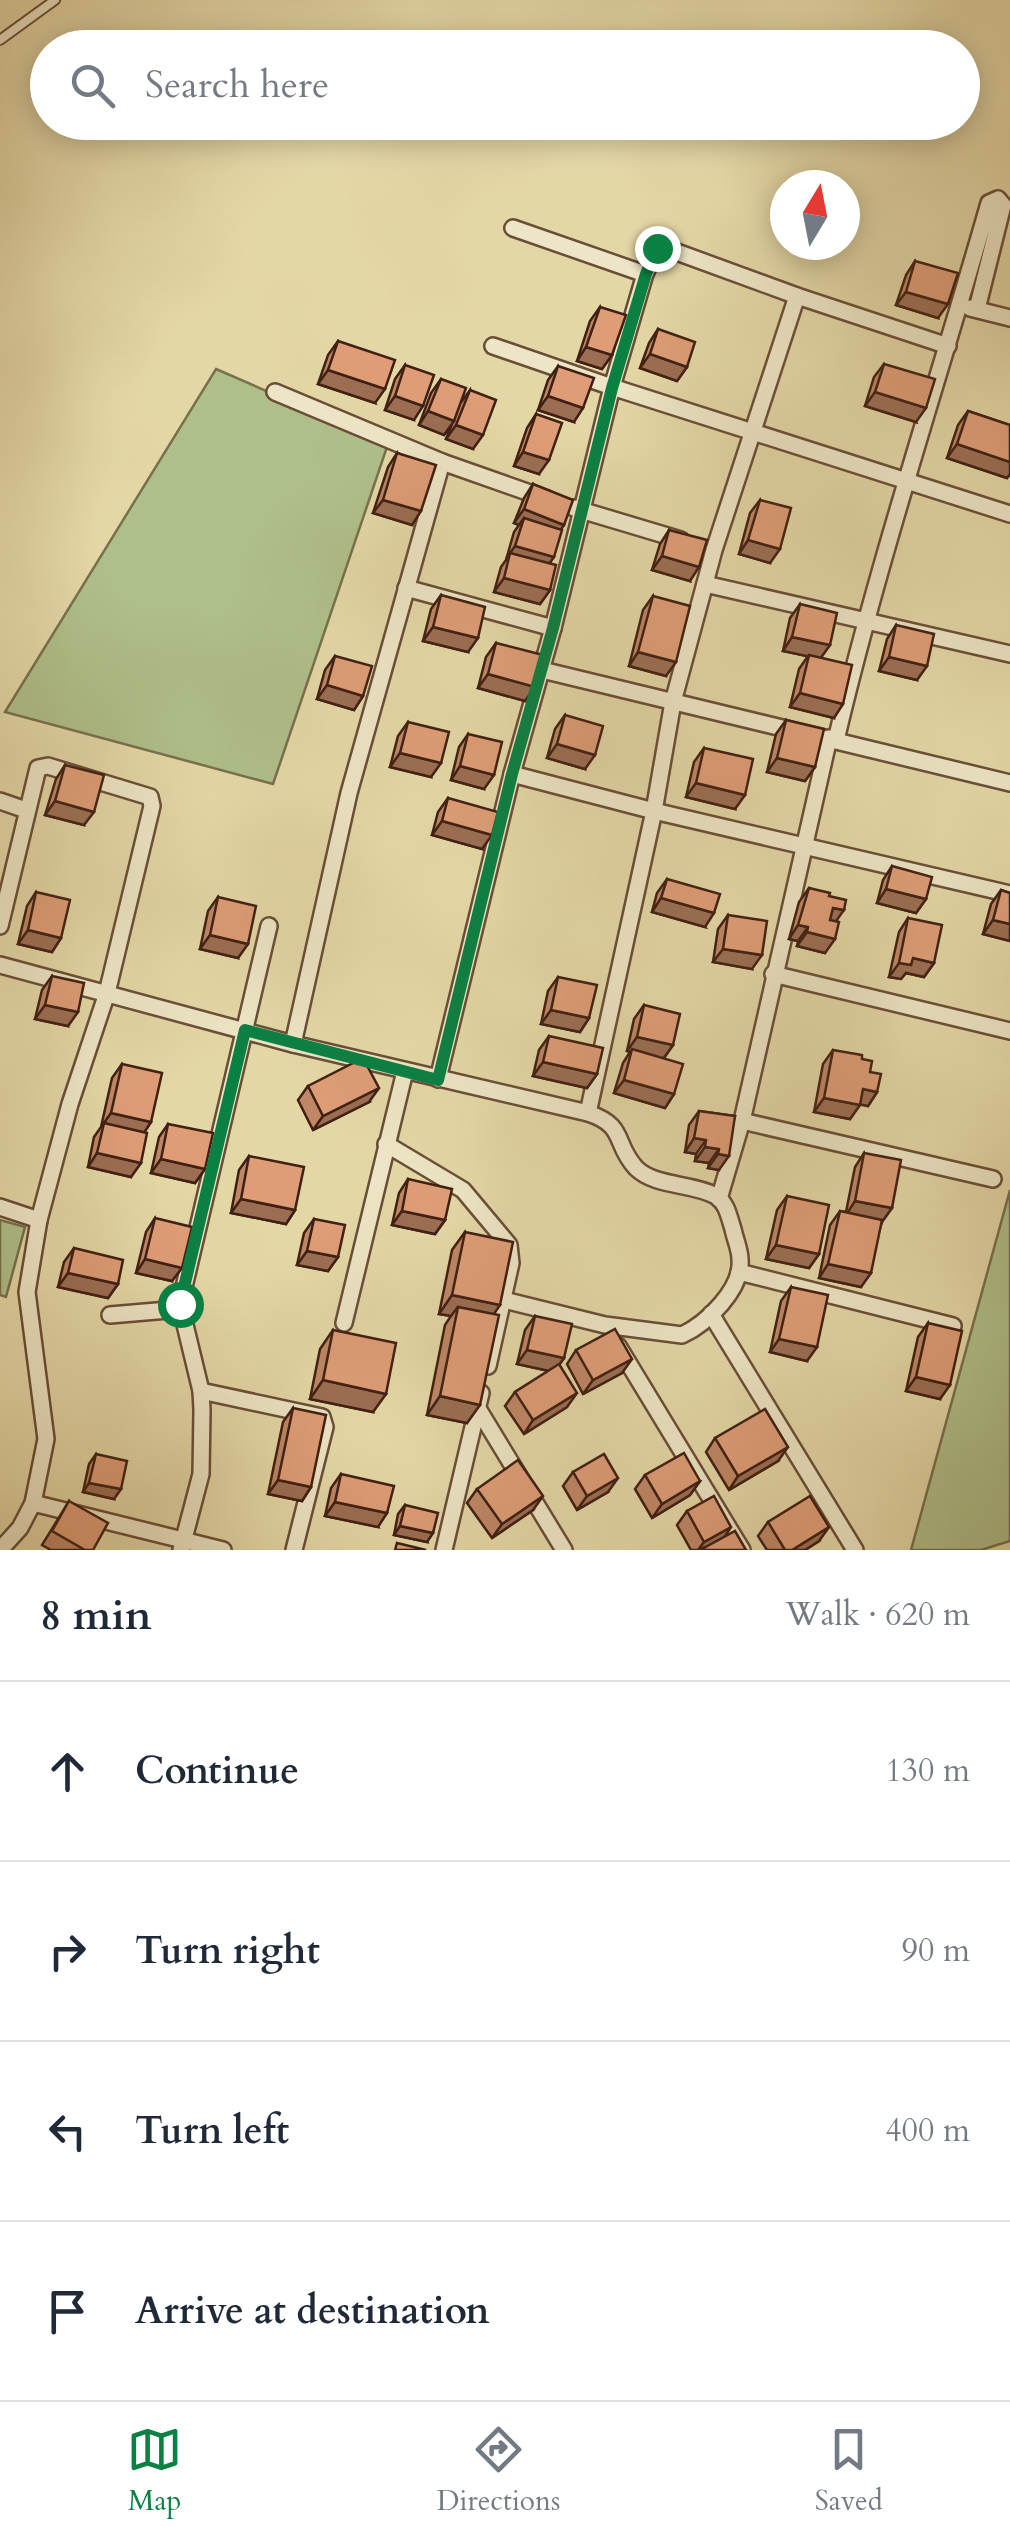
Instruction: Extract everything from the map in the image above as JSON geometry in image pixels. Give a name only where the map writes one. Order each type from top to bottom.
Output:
[{"type":"street","points":[[720,1198],[742,1121],[803,846],[865,620],[989,203],[998,198],[1003,205],[976,309]]},
{"type":"street","points":[[514,228],[646,274]]},
{"type":"street","points":[[438,1080],[612,388],[657,248],[948,346]]},
{"type":"street","points":[[588,1113],[654,811],[673,702],[714,550],[797,296]]},
{"type":"street","points":[[960,305],[1010,318]]},
{"type":"street","points":[[493,346],[612,388],[1010,514]]},
{"type":"street","points":[[275,392],[442,462],[580,510],[714,550]]},
{"type":"street","points":[[293,1044],[348,793],[442,462]]},
{"type":"street","points":[[705,584],[1010,654]]},
{"type":"street","points":[[406,588],[553,628]]},
{"type":"street","points":[[542,670],[1010,782]]},
{"type":"street","points":[[0,926],[36,771],[42,766],[150,797],[152,806],[107,993],[70,1104],[39,1220],[27,1292],[47,1429],[33,1503],[20,1528],[0,1550]]},
{"type":"street","points":[[512,774],[1010,894]]},
{"type":"street","points":[[0,801],[26,810]]},
{"type":"street","points":[[183,1546],[200,1474],[201,1390],[180,1309],[269,926]]},
{"type":"street","points":[[0,965],[293,1044],[588,1113],[612,1124],[631,1160],[646,1175],[720,1198],[728,1212],[741,1260],[739,1272],[711,1314],[682,1336],[605,1325],[504,1300]]},
{"type":"street","points":[[773,974],[1010,1031]]},
{"type":"street","points":[[344,1322],[405,1071]]},
{"type":"street","points":[[742,1121],[993,1179]]},
{"type":"street","points":[[386,1144],[463,1190],[508,1245],[511,1263],[444,1550]]},
{"type":"street","points":[[0,1208],[39,1220]]},
{"type":"street","points":[[739,1272],[953,1326]]},
{"type":"street","points":[[110,1314],[180,1309]]},
{"type":"street","points":[[711,1314],[855,1550]]},
{"type":"street","points":[[605,1325],[742,1550]]},
{"type":"street","points":[[201,1390],[322,1417],[325,1427],[294,1550]]},
{"type":"street","points":[[477,1407],[564,1550]]},
{"type":"street","points":[[33,1503],[183,1546],[224,1550]]},
{"type":"lane","points":[[0,40],[55,0]]},
{"type":"green space","points":[[216,369],[388,444],[273,784],[5,712]]},
{"type":"green space","points":[[1010,1190],[1010,1541],[981,1550],[911,1550]]},
{"type":"green space","points":[[0,1220],[25,1227],[6,1297],[0,1295]]},
{"type":"building","points":[[915,261],[958,273],[948,304],[906,292]]},
{"type":"building","points":[[600,307],[626,315],[612,355],[586,347]]},
{"type":"building","points":[[658,329],[695,342],[687,367],[650,354]]},
{"type":"building","points":[[338,341],[395,360],[385,389],[328,370]]},
{"type":"building","points":[[884,364],[935,379],[926,408],[875,392]]},
{"type":"building","points":[[405,365],[434,375],[423,406],[395,396]]},
{"type":"building","points":[[558,366],[594,378],[583,408],[548,396]]},
{"type":"building","points":[[441,379],[466,388],[454,421],[428,411]]},
{"type":"building","points":[[470,390],[496,400],[483,435],[456,425]]},
{"type":"building","points":[[968,411],[1010,425],[1010,462],[957,444]]},
{"type":"building","points":[[536,414],[562,423],[549,460],[523,452]]},
{"type":"building","points":[[397,453],[436,465],[421,511],[383,500]]},
{"type":"building","points":[[533,484],[573,500],[564,525],[524,509]]},
{"type":"building","points":[[760,500],[791,508],[780,549],[748,540]]},
{"type":"building","points":[[524,518],[562,530],[554,557],[515,546]]},
{"type":"building","points":[[669,530],[707,540],[699,567],[662,556]]},
{"type":"building","points":[[510,553],[556,565],[550,590],[504,578]]},
{"type":"building","points":[[441,595],[485,607],[478,638],[433,627]]},
{"type":"building","points":[[653,596],[690,606],[676,662],[638,652]]},
{"type":"building","points":[[800,604],[837,613],[830,645],[792,637]]},
{"type":"building","points":[[896,625],[934,634],[927,666],[889,657]]},
{"type":"building","points":[[496,643],[543,655],[535,687],[488,674]]},
{"type":"building","points":[[809,655],[852,665],[843,704],[800,693]]},
{"type":"building","points":[[335,656],[372,666],[363,696],[327,685]]},
{"type":"building","points":[[565,715],[603,726],[595,755],[557,744]]},
{"type":"building","points":[[786,720],[824,729],[815,767],[777,758]]},
{"type":"building","points":[[408,722],[449,732],[441,763],[400,753]]},
{"type":"building","points":[[468,734],[502,742],[494,775],[460,766]]},
{"type":"building","points":[[704,748],[753,759],[745,795],[696,783]]},
{"type":"building","points":[[65,765],[104,775],[94,812],[55,801]]},
{"type":"building","points":[[448,798],[498,812],[492,835],[442,821]]},
{"type":"building","points":[[892,866],[932,877],[926,899],[886,889]]},
{"type":"building","points":[[667,879],[720,894],[714,913],[661,898]]},
{"type":"building","points":[[809,888],[846,900],[844,910],[833,908],[830,920],[839,922],[835,939],[807,932],[808,927],[798,925]]},
{"type":"building","points":[[1001,890],[1010,893],[1010,924],[993,920]]},
{"type":"building","points":[[36,892],[70,900],[61,938],[28,930]]},
{"type":"building","points":[[218,897],[256,906],[248,944],[210,935]]},
{"type":"building","points":[[728,915],[767,921],[762,955],[723,949]]},
{"type":"building","points":[[908,918],[942,925],[934,963],[913,958],[911,965],[899,963]]},
{"type":"building","points":[[52,976],[84,983],[78,1012],[45,1005]]},
{"type":"building","points":[[558,977],[597,985],[589,1018],[551,1010]]},
{"type":"building","points":[[644,1005],[680,1014],[673,1045],[637,1037]]},
{"type":"building","points":[[549,1036],[603,1048],[597,1074],[543,1062]]},
{"type":"building","points":[[632,1049],[683,1064],[674,1094],[624,1080]]},
{"type":"building","points":[[833,1050],[862,1055],[862,1059],[872,1061],[870,1072],[881,1074],[877,1092],[863,1089],[860,1105],[824,1098]]},
{"type":"building","points":[[363,1058],[379,1088],[323,1116],[308,1086]]},
{"type":"building","points":[[122,1064],[162,1073],[151,1122],[111,1113]]},
{"type":"building","points":[[699,1111],[735,1116],[729,1156],[718,1154],[719,1149],[705,1147],[706,1140],[694,1138]]},
{"type":"building","points":[[104,1123],[147,1133],[141,1163],[97,1153]]},
{"type":"building","points":[[168,1124],[213,1133],[205,1169],[161,1159]]},
{"type":"building","points":[[864,1153],[901,1160],[892,1208],[855,1201]]},
{"type":"building","points":[[249,1156],[304,1167],[295,1210],[241,1199]]},
{"type":"building","points":[[408,1179],[452,1189],[445,1220],[402,1211]]},
{"type":"building","points":[[787,1196],[829,1205],[819,1254],[776,1245]]},
{"type":"building","points":[[840,1211],[882,1220],[871,1273],[828,1264]]},
{"type":"building","points":[[155,1218],[192,1227],[182,1268],[145,1259]]},
{"type":"building","points":[[314,1219],[345,1225],[338,1257],[307,1251]]},
{"type":"building","points":[[465,1232],[513,1242],[500,1305],[452,1295]]},
{"type":"building","points":[[74,1248],[123,1260],[118,1284],[68,1273]]},
{"type":"building","points":[[791,1287],[828,1295],[817,1347],[779,1339]]},
{"type":"building","points":[[458,1307],[499,1315],[480,1405],[440,1396]]},
{"type":"building","points":[[535,1316],[572,1324],[564,1358],[527,1350]]},
{"type":"building","points":[[928,1323],[962,1331],[950,1385],[916,1377]]},
{"type":"building","points":[[615,1329],[632,1359],[593,1380],[576,1350]]},
{"type":"building","points":[[333,1330],[396,1343],[386,1394],[323,1380]]},
{"type":"building","points":[[559,1364],[577,1393],[533,1420],[515,1392]]},
{"type":"building","points":[[293,1408],[326,1415],[311,1487],[278,1480]]},
{"type":"building","points":[[765,1409],[788,1447],[738,1476],[715,1438]]},
{"type":"building","points":[[684,1453],[700,1481],[662,1504],[645,1475]]},
{"type":"building","points":[[96,1454],[127,1461],[121,1489],[89,1483]]},
{"type":"building","points":[[604,1454],[618,1478],[587,1496],[573,1472]]},
{"type":"building","points":[[518,1460],[543,1496],[502,1524],[477,1489]]},
{"type":"building","points":[[341,1474],[394,1486],[387,1513],[335,1502]]},
{"type":"building","points":[[714,1496],[731,1527],[704,1542],[687,1511]]},
{"type":"building","points":[[810,1496],[829,1527],[792,1550],[785,1550],[768,1522]]},
{"type":"building","points":[[69,1501],[108,1523],[93,1550],[85,1550],[52,1531]]},
{"type":"building","points":[[405,1505],[438,1513],[433,1533],[400,1526]]},
{"type":"building","points":[[735,1531],[746,1550],[700,1550]]},
{"type":"building","points":[[397,1543],[426,1550],[395,1550]]},
{"type":"route","points":[[180,1304],[245,1030],[438,1080],[612,388],[657,248]]}]
